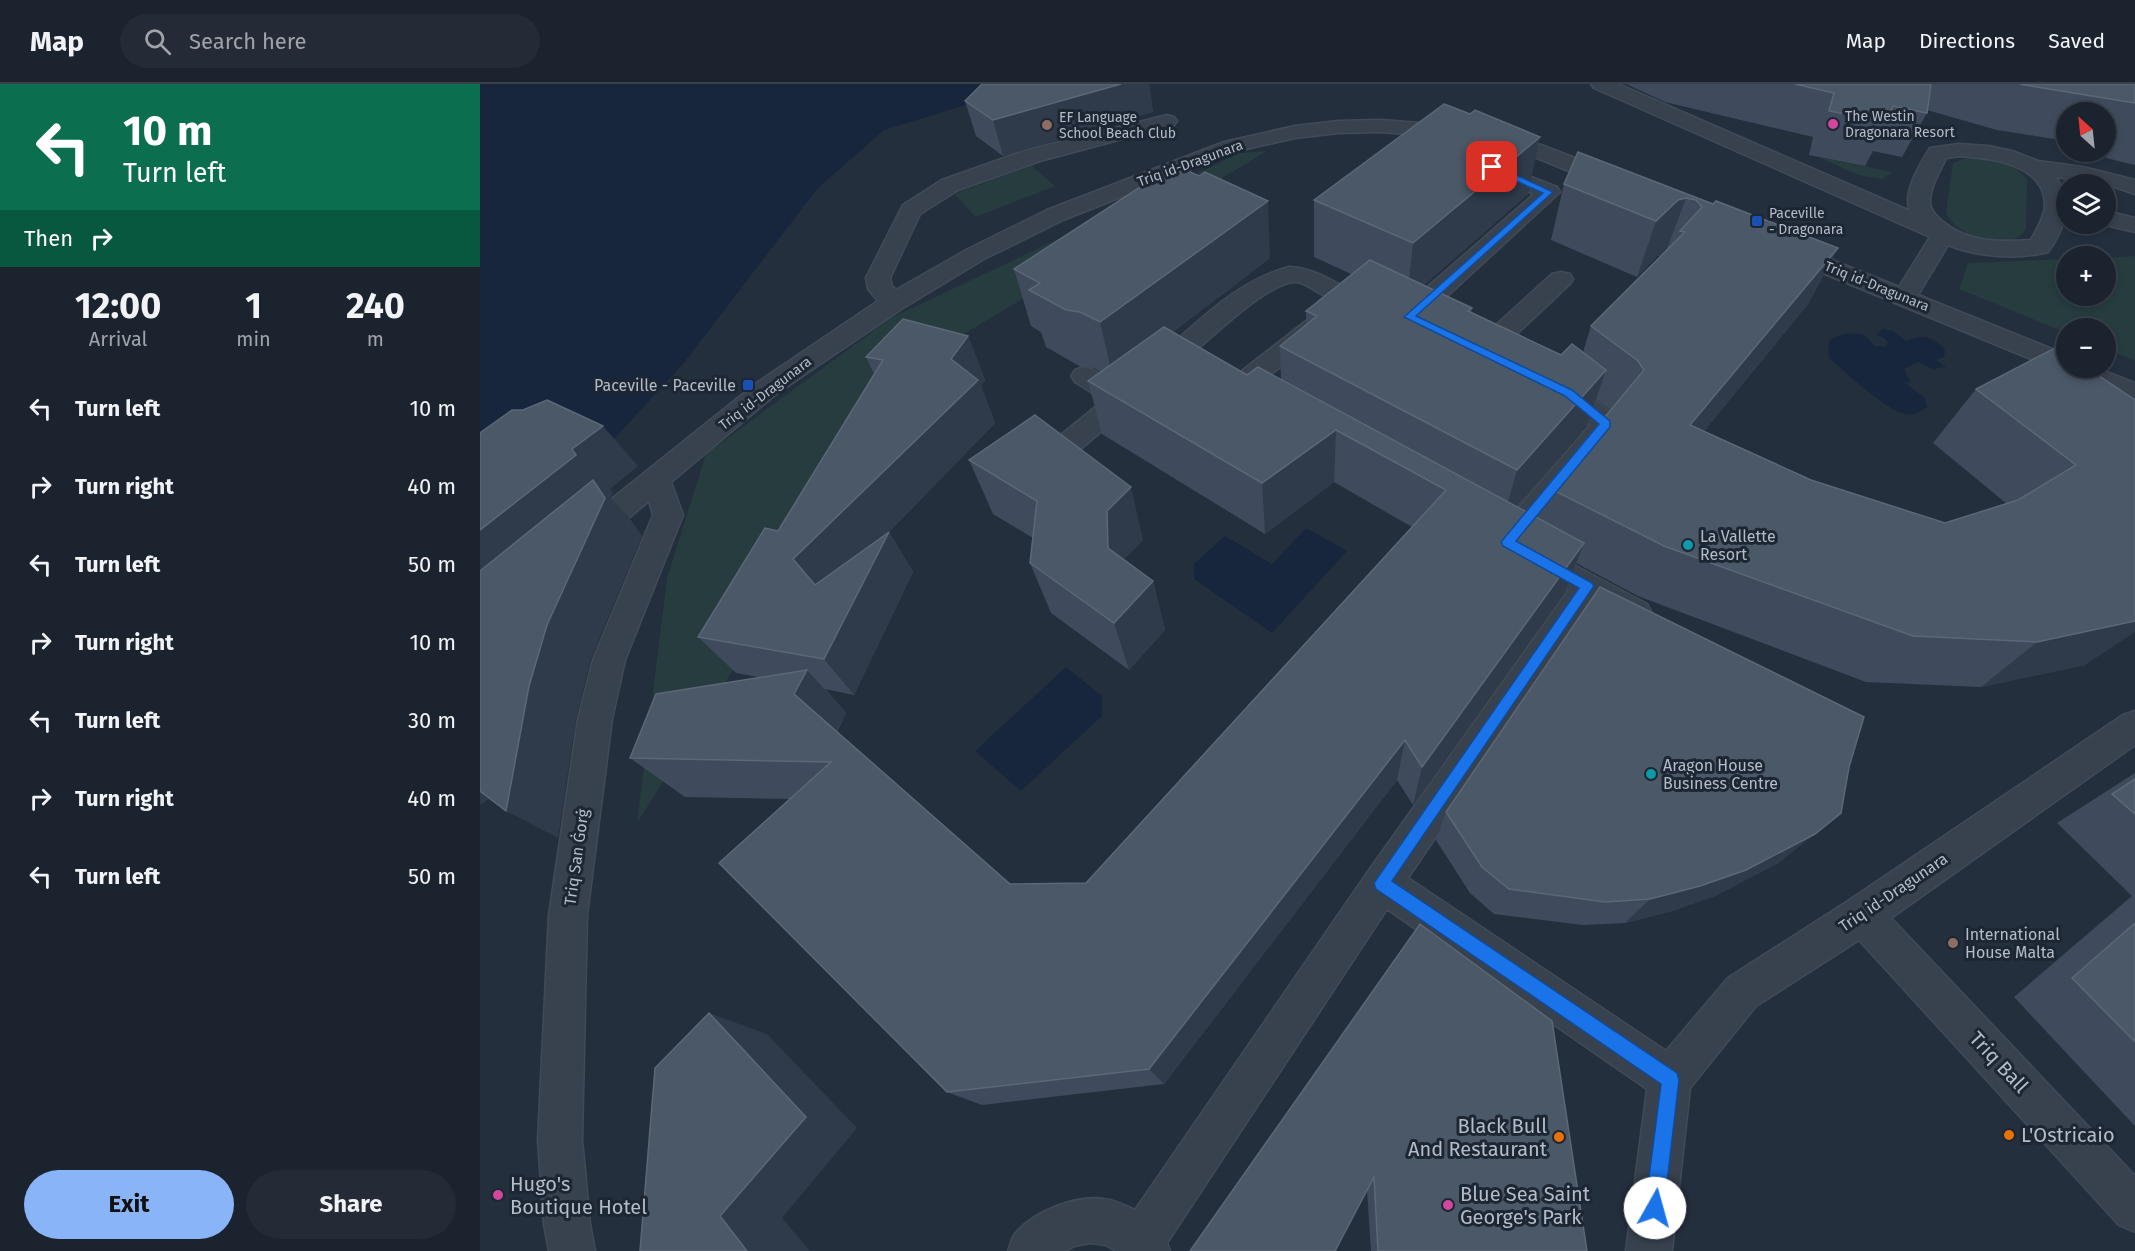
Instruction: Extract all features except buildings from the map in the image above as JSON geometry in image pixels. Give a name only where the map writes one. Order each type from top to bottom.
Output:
[{"type":"street","points":[[1601,84],[1966,244],[2004,250],[2040,247],[2056,218]]},
{"type":"street","points":[[894,302],[880,289],[878,278],[911,210],[950,185],[1032,156],[1167,121]]},
{"type":"street","name":"Triq id-Dragunara","points":[[567,552],[767,388],[894,302],[976,254],[1056,215],[1220,150],[1265,138],[1338,127],[1380,126],[1461,132],[1534,149],[1632,188]]},
{"type":"street","points":[[1061,450],[1160,369],[1211,323],[1264,284],[1285,275],[1300,274],[1351,299],[1420,322],[1549,192],[1455,151],[1399,143],[1265,138]]},
{"type":"street","points":[[1943,234],[1929,222],[1920,207],[1920,196],[1938,153],[1978,150],[2000,154],[2031,167],[2046,178],[2056,196]]},
{"type":"street","points":[[2031,167],[2083,174],[2135,187]]},
{"type":"street","points":[[1872,202],[1920,207]]},
{"type":"street","points":[[2116,220],[2135,225]]},
{"type":"street","points":[[1905,297],[1943,234]]},
{"type":"street","name":"Triq id-Dragunara","points":[[1763,240],[2056,359]]},
{"type":"street","points":[[1561,279],[1472,347],[1540,374],[1569,393],[1606,424],[1497,537],[1659,625]]},
{"type":"street","points":[[1160,369],[1244,396],[1351,299]]},
{"type":"street","points":[[1084,376],[1124,399]]},
{"type":"street","points":[[2098,378],[2135,393]]},
{"type":"street","name":"Triq San Ġorġ","points":[[572,1251],[567,1224],[560,1140],[568,915],[595,719],[609,660],[668,515],[655,478]]},
{"type":"street","points":[[1031,1251],[1042,1238],[1068,1224],[1094,1219],[1120,1225],[1144,1246],[1382,883],[1588,586]]},
{"type":"street","name":"Triq id-Dragunara","points":[[1670,1080],[1742,992],[1862,915],[2135,726]]},
{"type":"street","points":[[1382,883],[1670,1080],[1649,1251]]},
{"type":"street","name":"Triq Ball","points":[[1862,915],[2135,1209]]},
{"type":"green space","points":[[1267,151],[931,354],[637,823],[667,578],[706,454],[891,318],[1240,153]]},
{"type":"green space","points":[[1818,157],[1893,172],[1882,179],[1858,175]]},
{"type":"green space","points":[[1978,157],[2013,166],[2027,179],[2026,229],[2019,237],[1996,242],[1983,240],[1960,229],[1951,221],[1946,212],[1953,163]]},
{"type":"green space","points":[[1031,165],[1055,186],[976,217],[954,194]]},
{"type":"green space","points":[[2135,256],[2135,361],[2116,353],[2116,318],[2056,318],[2056,329],[1959,289],[1968,263],[2056,259],[2056,306],[2116,306],[2116,257]]},
{"type":"water","points":[[480,84],[1035,84],[884,130],[817,189],[683,364],[614,439],[592,432],[480,498]]},
{"type":"water","points":[[1882,329],[1893,331],[1906,341],[1917,337],[1932,339],[1945,350],[1944,357],[1936,360],[1946,367],[1933,369],[1918,362],[1905,368],[1906,375],[1911,381],[1905,383],[1925,398],[1927,407],[1917,413],[1905,414],[1896,411],[1866,390],[1829,358],[1830,340],[1844,335],[1860,334],[1868,338],[1875,346],[1885,347],[1888,342],[1877,335]]},
{"type":"water","points":[[1306,528],[1347,551],[1272,633],[1194,579],[1194,564],[1225,536],[1272,564]]},
{"type":"water","points":[[1066,667],[1102,696],[1102,716],[1021,791],[975,751]]},
{"type":"place","name":"The Westin Dragonara Resort","points":[[1833,124]]},
{"type":"place","name":"EF Language School Beach Club","points":[[1047,125]]},
{"type":"place","name":"Paceville - Dragonara","points":[[1757,221]]},
{"type":"place","name":"Paceville - Paceville","points":[[748,385]]},
{"type":"place","name":"La Vallette Resort","points":[[1688,545]]},
{"type":"place","name":"Aragon House Business Centre","points":[[1651,774]]},
{"type":"place","name":"International House Malta","points":[[1953,943]]},
{"type":"place","name":"L'Ostricaio","points":[[2009,1135]]},
{"type":"place","name":"Black Bull And Restaurant","points":[[1559,1137]]},
{"type":"place","name":"Hugo's Boutique Hotel","points":[[498,1195]]},
{"type":"place","name":"Blue Sea Saint George's Park","points":[[1448,1205]]},
{"type":"route","points":[[1492,167],[1549,192],[1409,317],[1569,393],[1606,424],[1507,542],[1588,586],[1382,883],[1670,1080],[1655,1208]]}]
